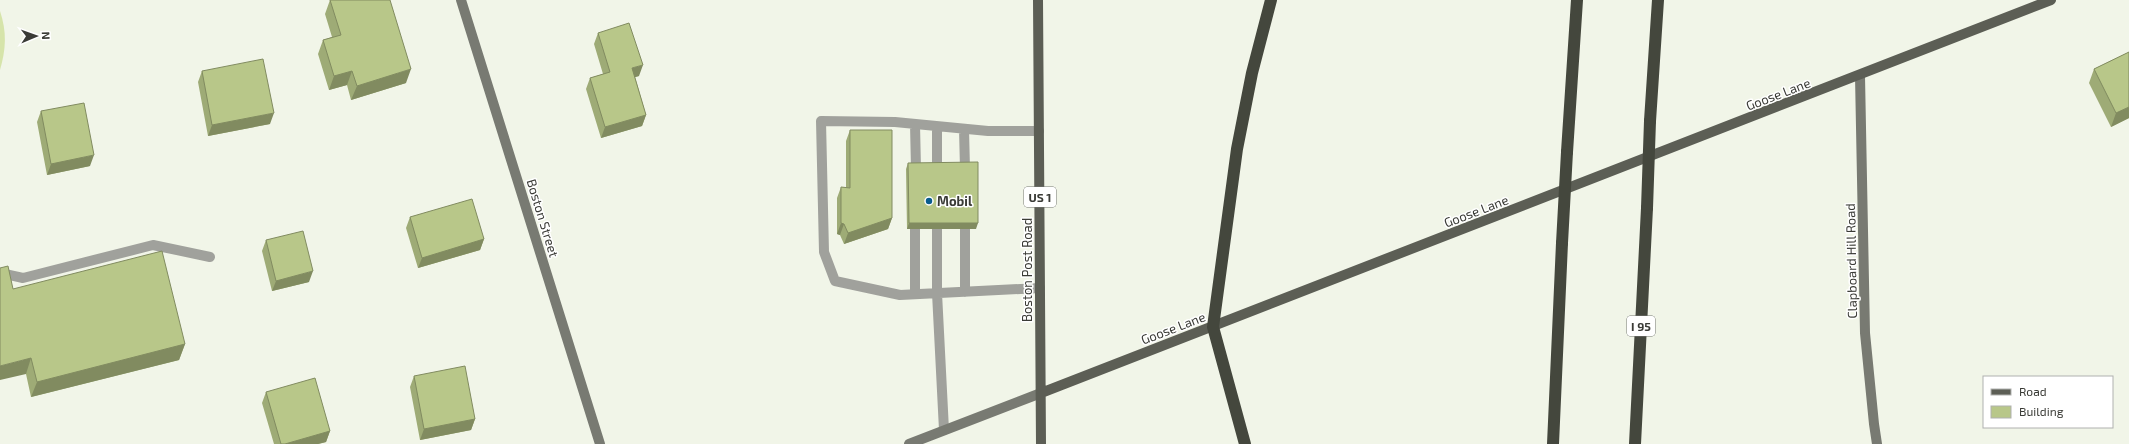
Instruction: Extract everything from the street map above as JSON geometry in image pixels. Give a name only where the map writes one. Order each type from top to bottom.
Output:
[{"type":"highway","points":[[1245,444],[1213,327],[1237,149],[1252,74],[1270,0]]},
{"type":"highway","points":[[1553,444],[1562,243],[1577,0]]},
{"type":"highway","name":"I 95","points":[[1635,444],[1653,56],[1658,0]]},
{"type":"highway","points":[[1653,56],[1663,0]]},
{"type":"main road","name":"Boston Post Road","points":[[1038,0],[1041,444]]},
{"type":"main road","name":"Goose Lane","points":[[1041,393],[1860,76],[2051,0]]},
{"type":"street","name":"Boston Street","points":[[461,0],[600,444]]},
{"type":"street","name":"Clapboard Hill Road","points":[[1860,76],[1865,333],[1877,444]]},
{"type":"street","name":"Goose Lane","points":[[909,444],[1041,393]]},
{"type":"lane","points":[[1039,131],[964,129],[895,122],[821,121],[824,252],[835,281],[900,295],[1040,288]]},
{"type":"lane","points":[[915,124],[916,169]]},
{"type":"lane","points":[[937,127],[937,169]]},
{"type":"lane","points":[[964,129],[965,168]]},
{"type":"lane","points":[[915,229],[915,294]]},
{"type":"lane","points":[[937,229],[937,293],[944,430]]},
{"type":"lane","points":[[966,229],[966,292]]},
{"type":"lane","points":[[0,273],[23,278],[153,245],[210,256]]},
{"type":"green space","points":[[0,11],[4,26],[5,40],[4,55],[0,70]]},
{"type":"building","points":[[330,0],[390,0],[411,69],[357,86],[352,71],[334,76],[323,40],[341,35]]},
{"type":"building","points":[[629,23],[643,65],[632,68],[646,115],[605,127],[590,78],[610,72],[598,33]]},
{"type":"building","points":[[2129,52],[2129,107],[2116,113],[2094,69]]},
{"type":"building","points":[[263,59],[274,113],[212,125],[202,71]]},
{"type":"building","points":[[84,103],[94,155],[51,164],[41,111]]},
{"type":"building","points":[[850,130],[892,130],[892,218],[848,233],[844,224],[841,223],[841,187],[850,188]]},
{"type":"building","points":[[978,162],[978,223],[909,223],[908,163]]},
{"type":"building","points":[[472,199],[484,239],[422,258],[410,217]]},
{"type":"building","points":[[303,231],[313,271],[276,281],[266,240]]},
{"type":"building","points":[[162,251],[185,344],[37,382],[31,358],[0,366],[0,268],[8,266],[13,289]]},
{"type":"building","points":[[465,366],[475,419],[424,429],[414,376]]},
{"type":"building","points":[[315,378],[330,431],[281,444],[266,392]]},
{"type":"place","name":"Mobil","points":[[929,201]]}]
